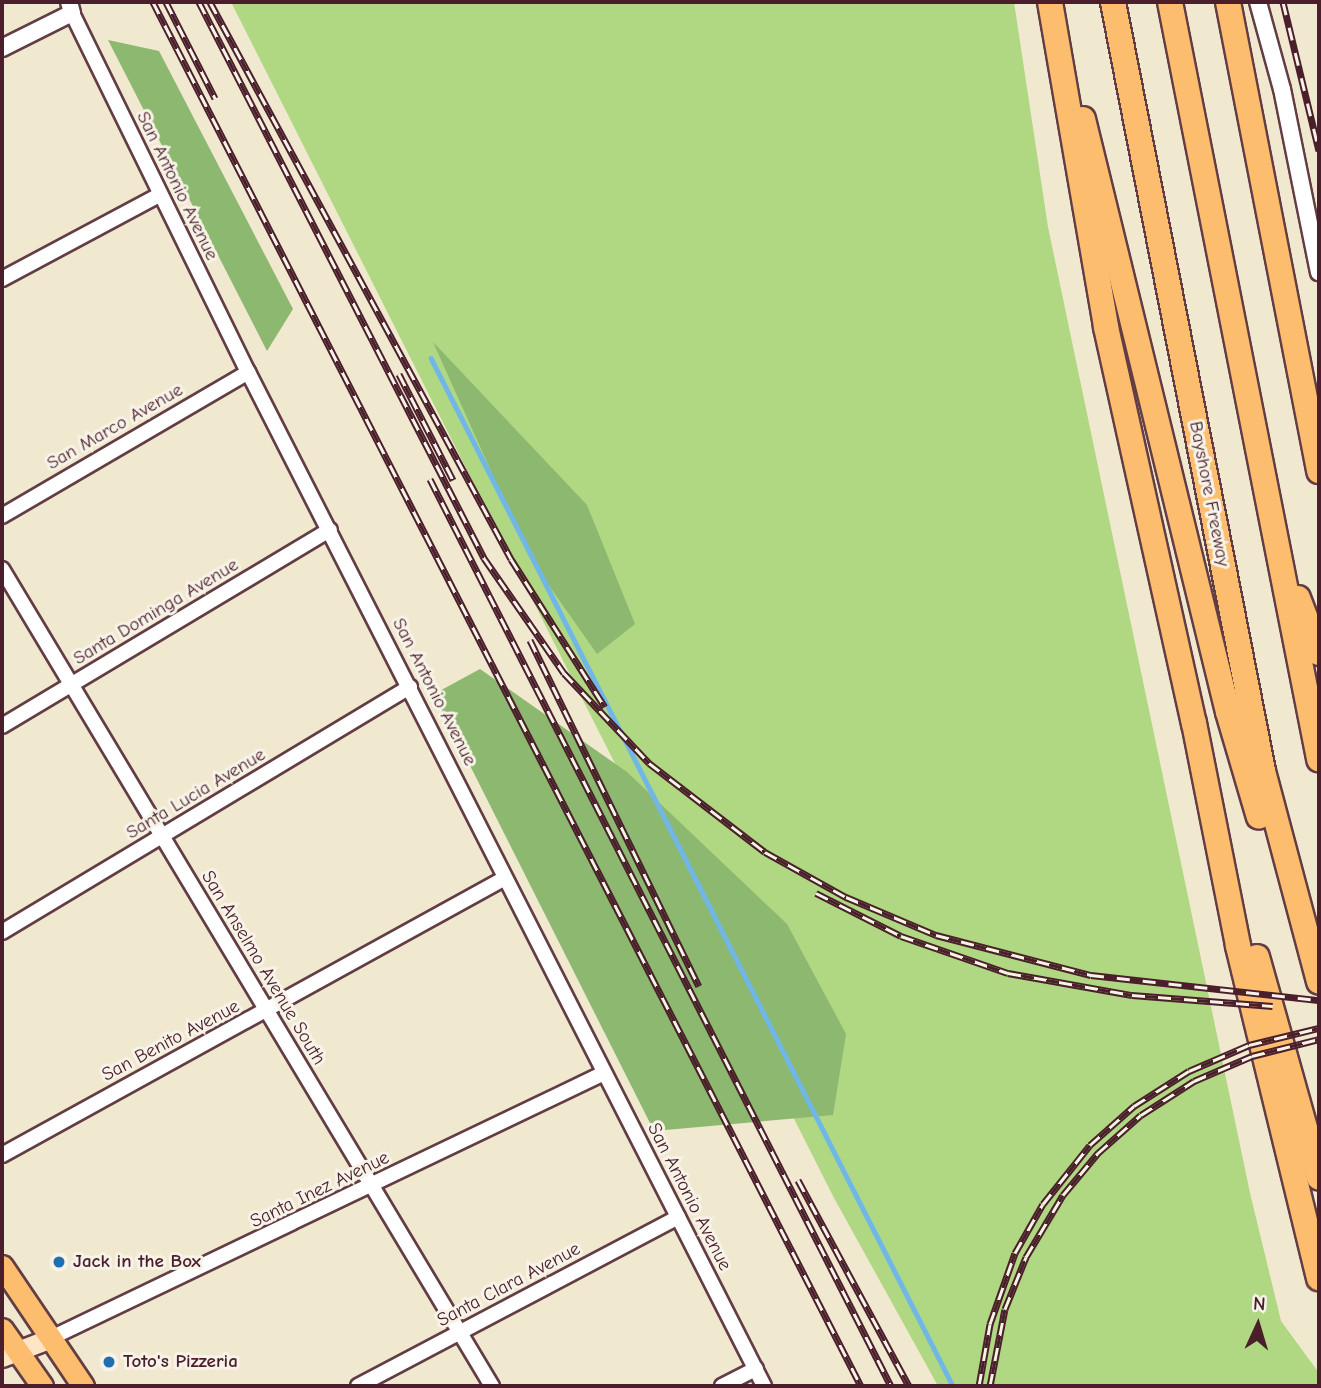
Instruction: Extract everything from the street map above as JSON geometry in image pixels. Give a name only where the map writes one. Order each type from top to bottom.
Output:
[{"type":"highway","name":"Bayshore Freeway","points":[[1113,2],[1263,771],[1319,982]]},
{"type":"highway","points":[[1170,2],[1319,759]]},
{"type":"highway","points":[[1228,2],[1319,471]]},
{"type":"highway","points":[[1051,10],[1147,371],[1240,759],[1302,926]]},
{"type":"highway","points":[[1051,10],[1106,327],[1194,723],[1238,946],[1297,1201],[1319,1278]]},
{"type":"highway","points":[[1300,373],[1319,443]]},
{"type":"highway","points":[[1265,482],[1319,653]]},
{"type":"highway","points":[[1194,723],[1319,1177]]},
{"type":"main road","points":[[2,1266],[83,1386]]},
{"type":"main road","points":[[42,1386],[10,1354],[2,1331],[51,1338]]},
{"type":"main road","points":[[10,1354],[51,1338]]},
{"type":"street","points":[[1258,2],[1282,89],[1319,272]]},
{"type":"street","points":[[2,48],[71,7]]},
{"type":"street","name":"San Antonio Avenue","points":[[71,7],[159,195],[764,1386]]},
{"type":"street","points":[[2,279],[159,195]]},
{"type":"street","name":"San Marco Avenue","points":[[2,516],[248,372]]},
{"type":"street","name":"Santa Dominga Avenue","points":[[2,726],[330,530]]},
{"type":"street","name":"San Anselmo Avenue South","points":[[2,569],[492,1386]]},
{"type":"street","name":"Santa Lucia Avenue","points":[[2,932],[410,687]]},
{"type":"street","name":"San Benito Avenue","points":[[2,1155],[505,878]]},
{"type":"street","name":"Santa Inez Avenue","points":[[51,1338],[371,1187],[604,1073]]},
{"type":"street","name":"Santa Clara Avenue","points":[[358,1386],[678,1217]]},
{"type":"street","points":[[722,1386],[756,1369]]},
{"type":"green space","points":[[231,2],[1014,2],[1048,227],[1250,1193],[1281,1321],[1319,1373],[1319,1386],[938,1386],[834,1198]]},
{"type":"green space","points":[[108,40],[159,51],[293,309],[267,351]]},
{"type":"green space","points":[[433,342],[587,505],[635,624],[597,654],[531,560]]},
{"type":"green space","points":[[480,669],[627,772],[787,924],[846,1034],[833,1115],[654,1131],[434,694]]},
{"type":"waterway","points":[[431,358],[953,1386]]},
{"type":"railway","points":[[153,2],[861,1386]]},
{"type":"railway","points":[[166,2],[215,98]]},
{"type":"railway","points":[[199,2],[484,558],[564,673],[649,763],[765,852],[846,897],[936,935],[1091,975],[1319,1000]]},
{"type":"railway","points":[[210,2],[511,559],[605,707]]},
{"type":"railway","points":[[1283,2],[1319,151]]},
{"type":"railway","points":[[399,374],[453,480]]},
{"type":"railway","points":[[430,479],[891,1386]]},
{"type":"railway","points":[[530,640],[699,986]]},
{"type":"railway","points":[[816,893],[901,936],[1008,973],[1132,995],[1273,1006]]},
{"type":"railway","points":[[979,1386],[990,1324],[1015,1253],[1043,1204],[1090,1145],[1134,1106],[1189,1071],[1249,1045],[1319,1028]]},
{"type":"railway","points":[[990,1386],[1005,1309],[1026,1257],[1063,1195],[1098,1153],[1141,1115],[1194,1081],[1252,1056],[1319,1039]]},
{"type":"railway","points":[[798,1180],[909,1386]]},
{"type":"place","name":"Jack in the Box","points":[[59,1262]]},
{"type":"place","name":"Toto's Pizzeria","points":[[109,1362]]}]
